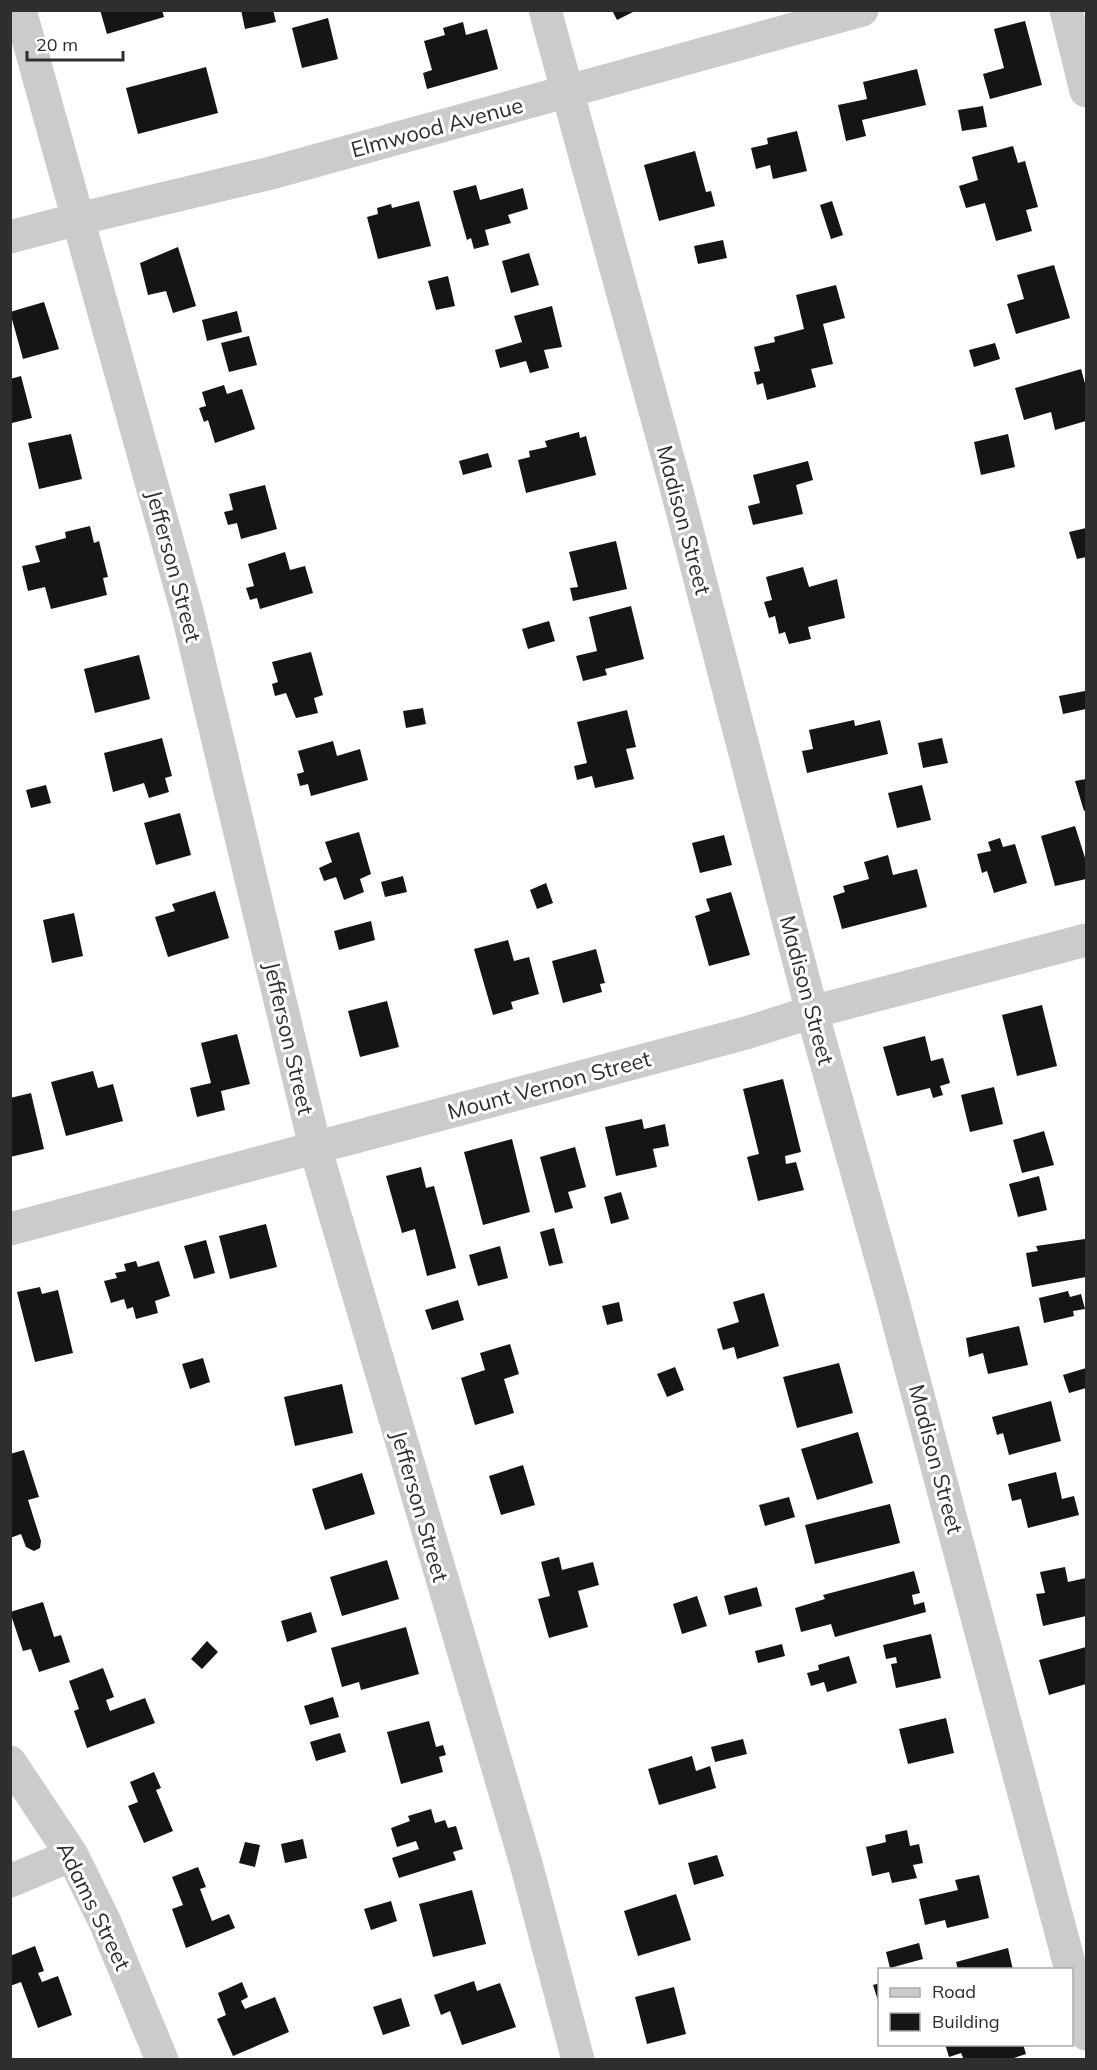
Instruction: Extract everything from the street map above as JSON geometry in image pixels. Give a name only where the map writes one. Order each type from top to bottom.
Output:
[{"type":"street","name":"Jefferson Street","points":[[20,10],[188,615],[315,1147],[527,1867],[578,2060]]},
{"type":"street","name":"Madison Street","points":[[545,10],[677,491],[812,1012],[891,1294],[1070,1968]]},
{"type":"street","name":"Elmwood Avenue","points":[[10,237],[271,173],[862,10]]},
{"type":"street","points":[[1066,10],[1086,91]]},
{"type":"street","name":"Mount Vernon Street","points":[[10,1229],[1086,940]]},
{"type":"street","name":"Adams Street","points":[[10,1761],[72,1855],[105,1922],[162,2060]]},
{"type":"street","points":[[10,1881],[72,1855]]},
{"type":"street","name":"Madison Street","points":[[1073,1979],[1086,2034]]},
{"type":"building","points":[[100,10],[162,10],[164,17],[107,34]]},
{"type":"building","points":[[241,10],[273,10],[276,22],[245,29]]},
{"type":"building","points":[[612,10],[637,10],[617,20]]},
{"type":"building","points":[[328,18],[338,59],[302,68],[292,28]]},
{"type":"building","points":[[1025,21],[1042,85],[990,99],[983,74],[1004,68],[994,29]]},
{"type":"building","points":[[463,22],[466,35],[487,29],[498,69],[427,89],[423,73],[432,70],[424,41],[445,35],[443,28]]},
{"type":"building","points":[[206,67],[218,113],[138,134],[126,88]]},
{"type":"building","points":[[917,69],[926,105],[862,120],[866,136],[846,141],[838,105],[867,99],[863,82]]},
{"type":"building","points":[[983,106],[987,127],[962,131],[958,110]]},
{"type":"building","points":[[797,131],[807,171],[773,179],[770,165],[756,169],[751,148],[768,144],[767,138]]},
{"type":"building","points":[[1013,146],[1018,163],[1025,161],[1038,207],[1026,210],[1032,231],[996,241],[985,203],[966,208],[959,186],[978,180],[972,157]]},
{"type":"building","points":[[695,151],[706,192],[711,191],[715,206],[659,221],[644,165]]},
{"type":"building","points":[[476,185],[480,200],[523,188],[528,209],[508,215],[511,223],[485,230],[489,245],[474,249],[471,238],[467,240],[453,191]]},
{"type":"building","points":[[419,201],[431,246],[378,259],[367,217],[378,214],[377,208],[391,204],[392,208]]},
{"type":"building","points":[[832,201],[843,235],[831,239],[820,205]]},
{"type":"building","points":[[723,240],[727,258],[698,264],[694,246]]},
{"type":"building","points":[[178,247],[196,306],[173,313],[166,291],[148,295],[140,263]]},
{"type":"building","points":[[529,253],[539,285],[511,293],[502,261]]},
{"type":"building","points":[[1054,265],[1070,318],[1016,334],[1007,304],[1024,299],[1017,275]]},
{"type":"building","points":[[448,276],[455,306],[436,310],[428,281]]},
{"type":"building","points":[[836,285],[845,318],[823,324],[833,364],[811,369],[816,387],[767,400],[763,383],[757,385],[754,372],[760,371],[754,347],[775,342],[774,337],[804,329],[796,295]]},
{"type":"building","points":[[44,302],[59,349],[23,359],[10,312]]},
{"type":"building","points":[[552,306],[562,347],[544,350],[549,368],[530,373],[526,361],[500,368],[495,350],[522,342],[514,316]]},
{"type":"building","points":[[237,311],[242,332],[207,341],[202,320]]},
{"type":"building","points":[[249,336],[257,365],[229,372],[221,343]]},
{"type":"building","points":[[995,343],[1000,359],[974,367],[969,350]]},
{"type":"building","points":[[1081,369],[1086,387],[1086,421],[1055,430],[1051,412],[1024,420],[1015,388]]},
{"type":"building","points":[[21,376],[32,418],[12,423],[10,379]]},
{"type":"building","points":[[224,385],[227,394],[242,389],[255,429],[215,443],[208,420],[204,422],[199,408],[206,406],[202,392]]},
{"type":"building","points":[[579,432],[580,438],[586,436],[596,475],[526,493],[518,460],[530,457],[529,451],[547,447],[545,441]]},
{"type":"building","points":[[71,434],[82,479],[39,489],[28,443]]},
{"type":"building","points":[[1008,434],[1015,467],[981,475],[974,442]]},
{"type":"building","points":[[488,453],[492,467],[463,475],[459,461]]},
{"type":"building","points":[[808,461],[813,480],[796,485],[803,514],[753,525],[748,506],[760,503],[753,475]]},
{"type":"building","points":[[265,485],[277,529],[241,539],[237,523],[228,525],[224,512],[233,510],[229,494]]},
{"type":"building","points":[[90,526],[94,543],[99,541],[108,577],[103,578],[107,595],[51,609],[45,587],[28,591],[22,566],[40,562],[35,546],[66,538],[65,532]]},
{"type":"building","points":[[1086,528],[1086,557],[1077,559],[1069,532]]},
{"type":"building","points":[[616,541],[627,589],[573,601],[570,588],[578,587],[569,552]]},
{"type":"building","points":[[285,552],[290,570],[305,566],[313,593],[260,609],[257,598],[250,600],[246,588],[254,586],[248,564]]},
{"type":"building","points":[[803,567],[809,587],[837,579],[845,618],[808,627],[811,639],[789,644],[785,632],[779,634],[775,616],[769,618],[764,602],[772,600],[766,577]]},
{"type":"building","points":[[631,606],[644,659],[605,669],[607,675],[583,681],[576,656],[597,651],[589,617]]},
{"type":"building","points":[[549,621],[555,641],[528,649],[522,629]]},
{"type":"building","points":[[311,652],[323,695],[314,698],[318,713],[296,718],[286,693],[275,696],[272,684],[278,682],[272,662]]},
{"type":"building","points":[[139,655],[150,699],[95,713],[84,669]]},
{"type":"building","points":[[1085,691],[1086,709],[1063,714],[1059,696]]},
{"type":"building","points":[[423,708],[426,724],[406,728],[403,711]]},
{"type":"building","points":[[627,710],[636,747],[626,749],[634,779],[595,788],[592,776],[577,780],[574,766],[587,763],[577,722]]},
{"type":"building","points":[[854,720],[855,726],[880,720],[888,754],[807,773],[802,751],[813,749],[809,730]]},
{"type":"building","points":[[162,738],[172,776],[165,778],[169,792],[149,798],[144,783],[113,792],[104,753]]},
{"type":"building","points":[[942,738],[948,763],[923,768],[918,743]]},
{"type":"building","points":[[333,741],[337,756],[360,749],[368,780],[311,796],[308,784],[300,786],[297,774],[304,772],[298,751]]},
{"type":"building","points":[[1086,779],[1086,810],[1084,811],[1075,781]]},
{"type":"building","points":[[46,785],[51,803],[31,808],[26,790]]},
{"type":"building","points":[[922,785],[931,820],[897,828],[888,793]]},
{"type":"building","points":[[180,813],[191,855],[156,865],[144,823]]},
{"type":"building","points":[[1075,826],[1086,861],[1086,879],[1055,886],[1041,836]]},
{"type":"building","points":[[359,832],[371,874],[360,879],[364,892],[344,900],[336,877],[324,881],[319,868],[332,862],[325,842]]},
{"type":"building","points":[[724,835],[732,865],[700,873],[692,843]]},
{"type":"building","points":[[1000,838],[1003,847],[1015,844],[1027,883],[994,893],[987,871],[982,873],[977,854],[991,851],[988,842]]},
{"type":"building","points":[[888,855],[893,875],[917,869],[927,907],[842,929],[833,896],[845,892],[843,886],[869,879],[864,862]]},
{"type":"building","points":[[403,876],[407,892],[385,897],[381,882]]},
{"type":"building","points":[[546,883],[553,903],[537,909],[530,890]]},
{"type":"building","points":[[215,891],[229,938],[168,957],[155,917],[175,911],[172,904]]},
{"type":"building","points":[[731,892],[750,955],[709,966],[695,916],[710,911],[706,899]]},
{"type":"building","points":[[74,913],[83,956],[52,963],[43,920]]},
{"type":"building","points":[[371,921],[375,940],[339,950],[334,931]]},
{"type":"building","points":[[508,940],[514,961],[529,957],[539,994],[511,1002],[513,1009],[493,1015],[474,949]]},
{"type":"building","points":[[596,949],[605,983],[600,984],[602,992],[563,1003],[552,961]]},
{"type":"building","points":[[387,1001],[399,1047],[360,1057],[348,1011]]},
{"type":"building","points":[[1042,1005],[1057,1066],[1017,1076],[1002,1015]]},
{"type":"building","points":[[237,1034],[250,1084],[221,1091],[225,1110],[197,1117],[190,1088],[211,1083],[201,1043]]},
{"type":"building","points":[[925,1036],[931,1061],[943,1058],[950,1083],[940,1086],[943,1095],[933,1098],[930,1088],[897,1096],[883,1047]]},
{"type":"building","points":[[93,1071],[98,1088],[113,1084],[123,1121],[66,1136],[51,1082]]},
{"type":"building","points":[[783,1079],[801,1152],[785,1156],[786,1164],[796,1162],[804,1190],[758,1201],[747,1157],[759,1154],[743,1089]]},
{"type":"building","points":[[994,1087],[1003,1124],[970,1132],[961,1095]]},
{"type":"building","points":[[31,1093],[44,1149],[10,1157],[10,1098]]},
{"type":"building","points":[[642,1119],[644,1129],[665,1124],[669,1146],[653,1149],[657,1167],[616,1176],[605,1127]]},
{"type":"building","points":[[1044,1131],[1054,1165],[1022,1173],[1013,1140]]},
{"type":"building","points":[[512,1139],[530,1212],[483,1225],[464,1152]]},
{"type":"building","points":[[575,1147],[586,1187],[568,1192],[573,1208],[555,1213],[540,1157]]},
{"type":"building","points":[[421,1167],[426,1188],[434,1186],[456,1268],[427,1276],[415,1229],[402,1233],[386,1176]]},
{"type":"building","points":[[1039,1176],[1047,1210],[1018,1217],[1009,1184]]},
{"type":"building","points":[[621,1192],[629,1219],[611,1224],[604,1197]]},
{"type":"building","points":[[266,1224],[277,1267],[230,1279],[219,1236]]},
{"type":"building","points":[[554,1228],[563,1263],[549,1266],[540,1232]]},
{"type":"building","points":[[1085,1239],[1086,1277],[1032,1287],[1026,1253],[1038,1251],[1036,1246]]},
{"type":"building","points":[[206,1240],[215,1273],[194,1279],[184,1246]]},
{"type":"building","points":[[500,1246],[508,1278],[478,1286],[469,1255]]},
{"type":"building","points":[[136,1261],[138,1267],[159,1261],[170,1296],[155,1301],[158,1313],[136,1319],[133,1307],[127,1309],[124,1299],[111,1303],[104,1281],[117,1278],[115,1273],[126,1271],[124,1264]]},
{"type":"building","points":[[40,1287],[42,1294],[58,1290],[73,1353],[35,1362],[17,1292]]},
{"type":"building","points":[[1068,1291],[1070,1297],[1081,1294],[1085,1309],[1073,1311],[1074,1316],[1044,1323],[1039,1298]]},
{"type":"building","points":[[764,1293],[779,1346],[737,1359],[734,1347],[723,1350],[717,1329],[739,1322],[733,1302]]},
{"type":"building","points":[[458,1300],[464,1320],[432,1330],[425,1310]]},
{"type":"building","points":[[619,1302],[623,1321],[607,1325],[602,1306]]},
{"type":"building","points":[[1019,1326],[1028,1365],[988,1374],[983,1353],[969,1357],[966,1338]]},
{"type":"building","points":[[510,1344],[519,1374],[504,1379],[514,1413],[475,1425],[461,1378],[485,1370],[480,1353]]},
{"type":"building","points":[[203,1358],[210,1382],[190,1389],[182,1364]]},
{"type":"building","points":[[839,1363],[853,1413],[797,1428],[783,1377]]},
{"type":"building","points":[[675,1367],[684,1390],[667,1397],[657,1374]]},
{"type":"building","points":[[1086,1368],[1086,1388],[1069,1393],[1063,1375]]},
{"type":"building","points":[[342,1384],[353,1433],[295,1446],[284,1397]]},
{"type":"building","points":[[1051,1401],[1061,1441],[1009,1455],[1003,1433],[997,1435],[992,1417]]},
{"type":"building","points":[[858,1432],[873,1483],[817,1500],[801,1449]]},
{"type":"building","points":[[24,1450],[39,1497],[28,1500],[41,1541],[40,1548],[34,1551],[26,1547],[21,1534],[10,1538],[10,1454]]},
{"type":"building","points":[[523,1465],[535,1505],[501,1515],[489,1476]]},
{"type":"building","points":[[1056,1472],[1062,1499],[1074,1496],[1079,1515],[1028,1528],[1021,1499],[1012,1501],[1008,1484]]},
{"type":"building","points":[[362,1473],[375,1514],[325,1530],[312,1489]]},
{"type":"building","points":[[789,1497],[795,1517],[765,1526],[759,1505]]},
{"type":"building","points":[[890,1504],[900,1543],[815,1564],[805,1525]]},
{"type":"building","points":[[559,1557],[562,1570],[593,1562],[599,1585],[578,1591],[588,1627],[549,1638],[538,1599],[550,1596],[541,1562]]},
{"type":"building","points":[[387,1560],[399,1599],[342,1616],[330,1577]]},
{"type":"building","points":[[1065,1567],[1068,1582],[1086,1578],[1086,1616],[1043,1626],[1036,1594],[1045,1593],[1040,1572]]},
{"type":"building","points":[[914,1571],[920,1593],[912,1595],[914,1605],[924,1602],[926,1612],[835,1637],[831,1624],[801,1632],[795,1608],[825,1599],[823,1595]]},
{"type":"building","points":[[757,1587],[762,1606],[729,1615],[724,1596]]},
{"type":"building","points":[[697,1596],[707,1626],[682,1634],[673,1604]]},
{"type":"building","points":[[43,1602],[54,1637],[61,1635],[70,1662],[39,1672],[31,1649],[23,1651],[10,1612]]},
{"type":"building","points":[[311,1612],[317,1632],[287,1642],[281,1621]]},
{"type":"building","points":[[406,1627],[419,1674],[361,1690],[359,1682],[342,1687],[331,1648]]},
{"type":"building","points":[[931,1634],[941,1678],[896,1688],[891,1664],[897,1663],[896,1657],[886,1659],[883,1645]]},
{"type":"building","points":[[207,1641],[218,1652],[202,1669],[191,1659]]},
{"type":"building","points":[[782,1644],[785,1656],[758,1663],[755,1651]]},
{"type":"building","points":[[1086,1647],[1086,1684],[1049,1695],[1039,1660]]},
{"type":"building","points":[[849,1656],[857,1683],[827,1692],[824,1682],[811,1686],[807,1673],[819,1670],[818,1665]]},
{"type":"building","points":[[103,1668],[114,1697],[106,1700],[110,1711],[145,1698],[155,1723],[87,1748],[74,1711],[79,1709],[69,1681]]},
{"type":"building","points":[[333,1697],[339,1717],[310,1725],[304,1706]]},
{"type":"building","points":[[946,1718],[954,1753],[908,1764],[899,1729]]},
{"type":"building","points":[[429,1721],[436,1747],[443,1745],[446,1755],[439,1757],[443,1772],[401,1784],[387,1732]]},
{"type":"building","points":[[340,1733],[346,1752],[316,1761],[310,1742]]},
{"type":"building","points":[[743,1739],[747,1754],[715,1762],[711,1747]]},
{"type":"building","points":[[692,1756],[696,1771],[710,1766],[716,1788],[659,1805],[648,1769]]},
{"type":"building","points":[[154,1772],[161,1788],[156,1790],[173,1831],[144,1843],[128,1806],[138,1802],[130,1782]]},
{"type":"building","points":[[431,1809],[435,1823],[445,1820],[448,1828],[456,1826],[463,1849],[453,1852],[456,1860],[399,1878],[392,1858],[419,1849],[416,1841],[397,1847],[391,1828],[410,1821],[408,1816]]},
{"type":"building","points":[[907,1830],[910,1846],[919,1844],[923,1863],[913,1865],[917,1878],[892,1883],[889,1872],[872,1876],[866,1847],[886,1842],[885,1835]]},
{"type":"building","points":[[303,1839],[307,1858],[285,1863],[281,1844]]},
{"type":"building","points":[[245,1842],[260,1845],[255,1867],[239,1863]]},
{"type":"building","points":[[717,1855],[724,1876],[694,1885],[688,1863]]},
{"type":"building","points":[[198,1867],[206,1887],[200,1889],[212,1921],[229,1914],[235,1928],[186,1948],[172,1909],[183,1905],[172,1877]]},
{"type":"building","points":[[979,1875],[989,1918],[947,1928],[945,1920],[925,1925],[919,1899],[958,1890],[955,1880]]},
{"type":"building","points":[[472,1890],[486,1944],[433,1957],[419,1904]]},
{"type":"building","points":[[676,1894],[691,1940],[638,1956],[624,1911]]},
{"type":"building","points":[[391,1901],[397,1921],[371,1930],[364,1909]]},
{"type":"building","points":[[919,1943],[923,1959],[890,1968],[886,1952]]},
{"type":"building","points":[[35,1946],[44,1971],[38,1973],[42,1982],[58,1976],[72,2015],[38,2028],[21,1982],[10,1986],[10,1956]]},
{"type":"building","points":[[1008,1948],[1013,1968],[958,1968],[956,1962]]},
{"type":"building","points":[[474,1981],[477,1991],[500,1983],[516,2027],[462,2045],[450,2011],[441,2015],[434,1995]]},
{"type":"building","points":[[242,1982],[248,1997],[241,2001],[245,2009],[275,1997],[289,2032],[233,2056],[217,2019],[226,2015],[218,1993]]},
{"type":"building","points":[[878,1984],[878,2001],[873,1985]]},
{"type":"building","points":[[674,1987],[686,2034],[647,2044],[635,1997]]},
{"type":"building","points":[[401,1998],[410,2026],[383,2035],[373,2007]]},
{"type":"building","points":[[946,2046],[1024,2046],[1026,2054],[1008,2060],[964,2060],[961,2053],[949,2057]]}]
